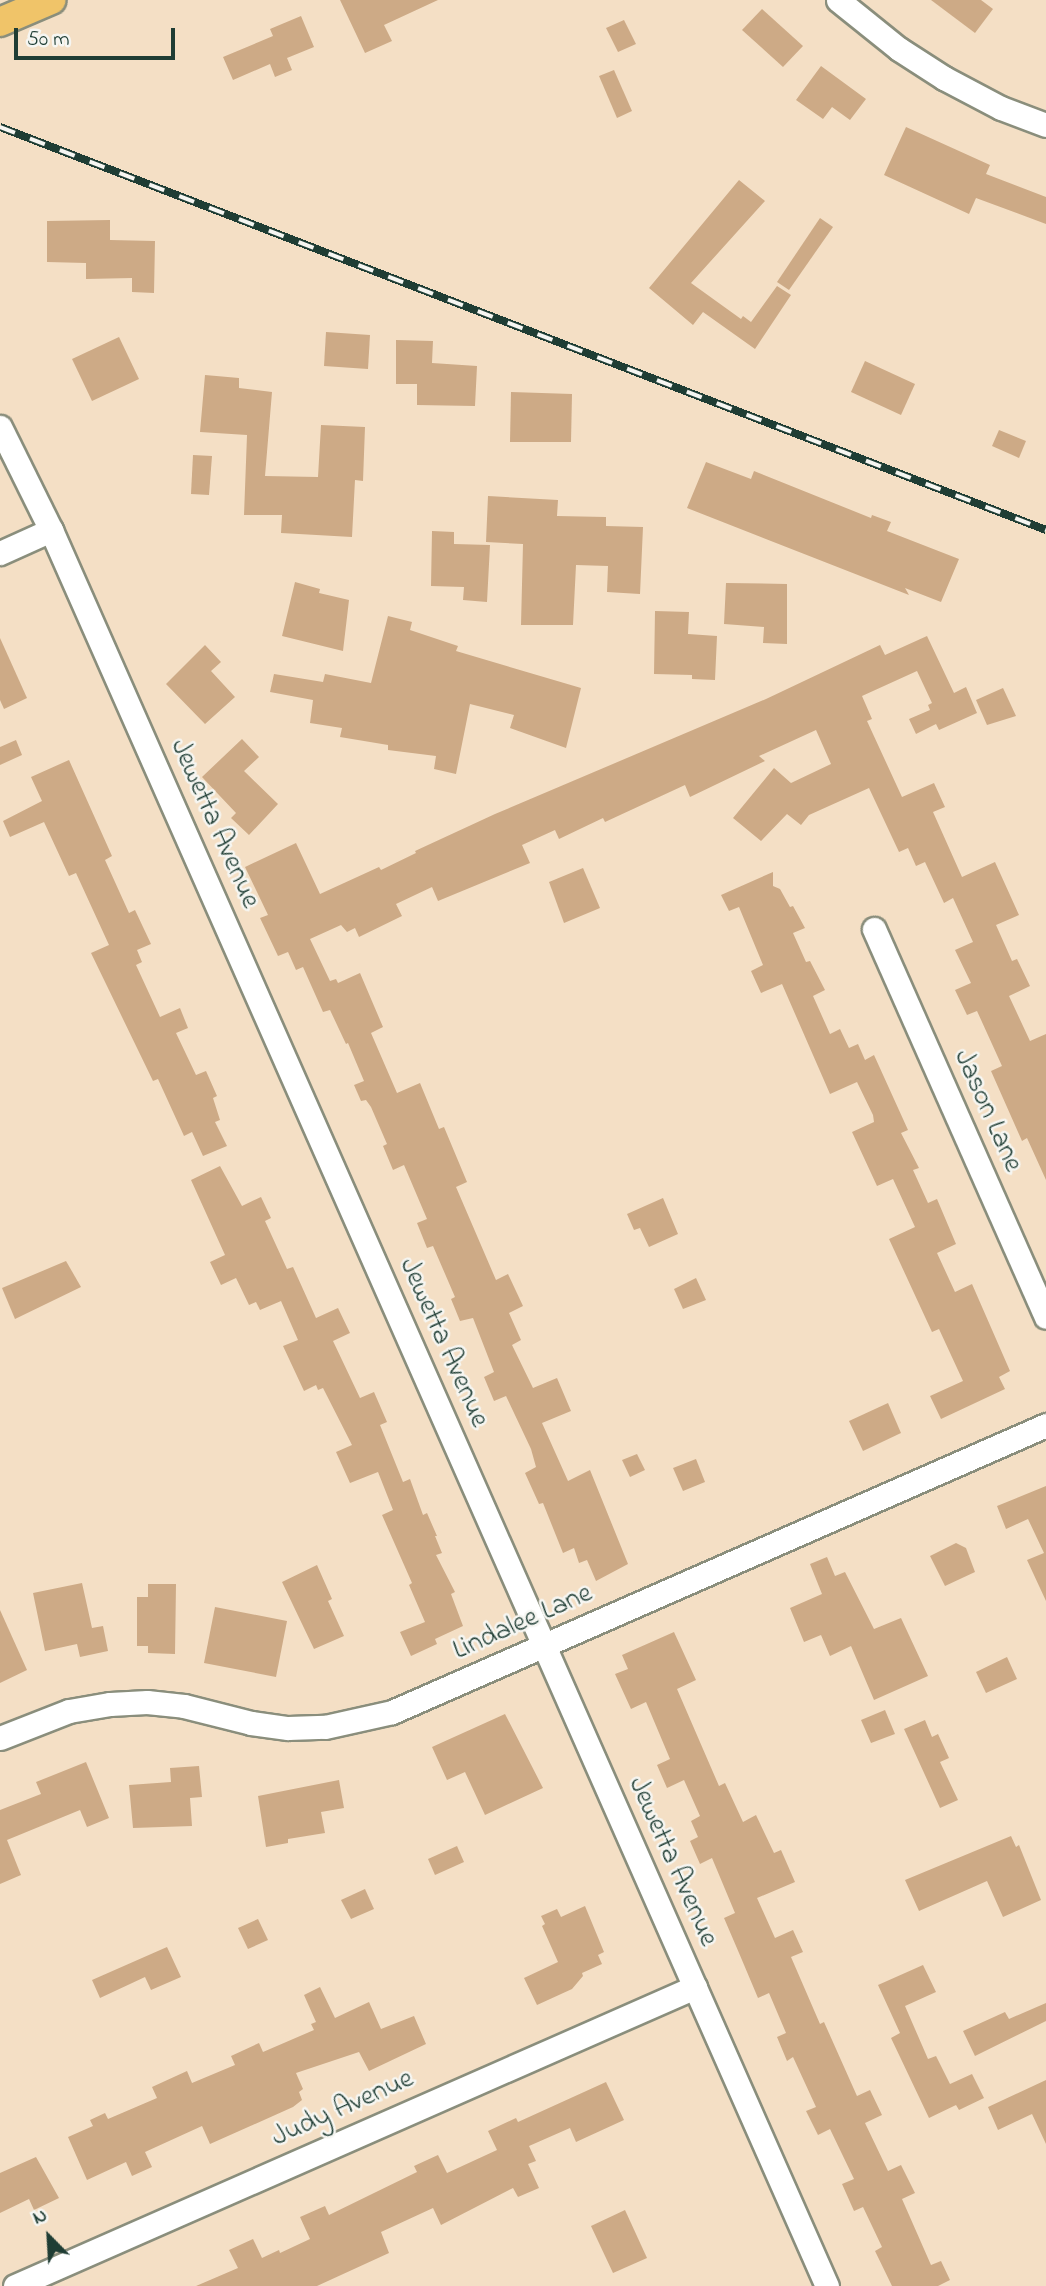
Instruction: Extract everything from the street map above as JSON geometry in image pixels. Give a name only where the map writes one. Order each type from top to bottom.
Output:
[{"type":"main road","points":[[0,22],[51,0]]},
{"type":"street","points":[[838,0],[898,49],[944,78],[1001,108],[1046,125]]},
{"type":"street","name":"Jewetta Avenue","points":[[0,427],[51,530],[827,2286]]},
{"type":"street","points":[[0,553],[51,530]]},
{"type":"street","name":"Jason Lane","points":[[874,929],[1046,1317]]},
{"type":"street","name":"Lindalee Lane","points":[[0,1738],[69,1711],[110,1704],[147,1702],[184,1706],[251,1723],[288,1728],[361,1722],[393,1713],[1046,1424]]},
{"type":"street","name":"Judy Avenue","points":[[15,2286],[695,1987]]},
{"type":"building","points":[[340,0],[438,0],[384,25],[392,41],[365,53]]},
{"type":"building","points":[[931,0],[981,0],[993,9],[975,33]]},
{"type":"building","points":[[762,9],[803,46],[783,67],[742,30]]},
{"type":"building","points":[[301,16],[314,47],[287,58],[292,70],[275,77],[270,64],[233,80],[223,57],[273,36],[270,29]]},
{"type":"building","points":[[624,20],[636,44],[618,52],[606,28]]},
{"type":"building","points":[[821,66],[866,99],[850,120],[832,107],[823,119],[796,100]]},
{"type":"building","points":[[614,70],[632,111],[617,118],[599,76]]},
{"type":"building","points":[[906,127],[990,165],[986,174],[1046,197],[1046,224],[976,198],[969,214],[884,175]]},
{"type":"building","points":[[739,180],[765,201],[691,283],[741,319],[743,316],[751,322],[777,286],[791,295],[755,349],[703,312],[693,325],[649,288]]},
{"type":"building","points":[[820,218],[833,227],[789,290],[777,282]]},
{"type":"building","points":[[110,220],[110,240],[155,241],[154,293],[132,292],[132,278],[86,279],[86,263],[47,262],[47,221]]},
{"type":"building","points":[[326,332],[370,335],[368,369],[324,366]]},
{"type":"building","points":[[119,337],[139,379],[92,401],[72,359]]},
{"type":"building","points":[[396,340],[433,341],[432,363],[477,366],[475,406],[417,405],[417,384],[396,384]]},
{"type":"building","points":[[865,361],[915,384],[901,415],[851,392]]},
{"type":"building","points":[[205,375],[239,378],[239,388],[272,392],[265,476],[318,477],[321,425],[365,427],[363,481],[355,480],[352,537],[281,533],[282,515],[244,515],[247,435],[200,432]]},
{"type":"building","points":[[511,392],[572,394],[571,442],[510,442]]},
{"type":"building","points":[[999,430],[1026,441],[1019,458],[992,446]]},
{"type":"building","points":[[193,455],[212,456],[209,495],[191,494]]},
{"type":"building","points":[[706,462],[751,479],[754,471],[871,518],[872,515],[891,522],[887,531],[959,559],[941,602],[905,588],[909,595],[687,508]]},
{"type":"building","points":[[488,496],[558,500],[557,516],[606,517],[606,526],[643,527],[640,594],[607,592],[608,566],[576,565],[573,625],[521,625],[523,544],[486,542]]},
{"type":"building","points":[[432,531],[454,532],[454,544],[490,545],[487,602],[463,600],[464,587],[431,586]]},
{"type":"building","points":[[295,582],[320,589],[319,593],[349,600],[343,651],[282,636]]},
{"type":"building","points":[[726,583],[787,584],[787,644],[763,643],[764,627],[724,624]]},
{"type":"building","points":[[655,611],[689,612],[688,634],[717,636],[715,680],[692,679],[692,675],[654,674]]},
{"type":"building","points":[[388,616],[412,622],[410,630],[458,646],[456,651],[581,688],[566,748],[510,728],[514,715],[470,704],[456,774],[434,769],[436,756],[388,750],[388,745],[340,737],[342,728],[310,723],[313,700],[270,692],[274,674],[323,682],[325,674],[371,683]]},
{"type":"building","points":[[927,636],[954,693],[966,687],[977,713],[939,730],[936,724],[916,734],[909,719],[930,710],[928,705],[932,703],[917,671],[862,696],[872,719],[867,721],[902,797],[934,783],[945,807],[933,812],[962,877],[995,862],[1019,915],[996,925],[1012,961],[1017,959],[1030,986],[1009,996],[1030,1041],[1046,1034],[1046,1180],[1027,1138],[1022,1141],[991,1071],[1002,1066],[977,1011],[967,1015],[955,990],[971,983],[955,950],[973,942],[953,898],[944,903],[925,862],[916,866],[908,848],[899,852],[869,788],[809,815],[801,825],[787,814],[761,841],[733,818],[774,768],[791,783],[831,764],[816,730],[759,756],[765,761],[690,797],[685,785],[605,822],[603,818],[559,839],[555,830],[522,845],[530,863],[438,901],[432,887],[396,904],[402,916],[359,937],[355,928],[347,932],[341,925],[310,939],[330,981],[336,979],[338,983],[360,973],[383,1027],[371,1033],[397,1093],[420,1083],[439,1129],[444,1127],[467,1182],[456,1187],[496,1280],[508,1274],[523,1306],[509,1313],[521,1340],[512,1345],[533,1388],[557,1378],[571,1411],[542,1423],[568,1481],[590,1470],[628,1564],[596,1581],[587,1560],[579,1563],[574,1548],[563,1553],[543,1503],[539,1504],[525,1473],[536,1467],[531,1449],[506,1396],[494,1401],[484,1377],[494,1372],[473,1318],[460,1321],[451,1299],[455,1297],[433,1246],[427,1248],[417,1223],[427,1219],[404,1165],[393,1170],[383,1146],[387,1144],[371,1107],[366,1100],[361,1101],[354,1085],[364,1081],[348,1043],[346,1044],[330,1010],[323,1012],[303,967],[296,970],[288,952],[278,956],[260,918],[268,915],[245,867],[296,843],[320,894],[379,867],[381,870],[495,814],[766,699],[880,645],[885,655]]},
{"type":"building","points":[[0,638],[27,698],[4,709],[0,700]]},
{"type":"building","points":[[205,645],[221,662],[211,671],[235,697],[205,724],[166,684]]},
{"type":"building","points":[[1003,688],[1016,716],[987,725],[976,700]]},
{"type":"building","points":[[242,739],[259,757],[244,771],[278,804],[249,835],[231,818],[236,813],[202,777]]},
{"type":"building","points":[[16,740],[22,755],[0,765],[0,747]]},
{"type":"building","points":[[69,760],[112,856],[105,860],[129,913],[135,910],[151,944],[137,950],[142,962],[136,965],[160,1017],[180,1008],[188,1028],[176,1033],[196,1075],[206,1071],[217,1096],[213,1098],[220,1120],[215,1122],[227,1146],[203,1156],[192,1132],[184,1136],[158,1079],[153,1081],[91,953],[109,945],[76,873],[69,876],[44,822],[10,837],[3,821],[42,801],[31,777]]},
{"type":"building","points":[[583,868],[600,908],[564,923],[549,882]]},
{"type":"building","points":[[773,872],[773,886],[780,889],[790,907],[793,906],[805,928],[793,933],[806,962],[810,961],[825,990],[813,996],[830,1034],[840,1029],[849,1048],[858,1044],[865,1060],[874,1055],[908,1130],[901,1133],[919,1168],[913,1170],[928,1203],[937,1199],[956,1244],[937,1253],[955,1292],[972,1284],[1010,1371],[999,1377],[1005,1389],[941,1419],[930,1396],[963,1381],[939,1329],[932,1332],[889,1239],[915,1227],[893,1179],[877,1186],[852,1132],[874,1122],[873,1115],[857,1082],[830,1094],[782,984],[761,993],[751,971],[763,965],[739,907],[729,911],[721,895]]},
{"type":"building","points":[[220,1166],[242,1206],[261,1197],[271,1218],[265,1221],[287,1269],[293,1267],[316,1318],[338,1308],[350,1333],[333,1341],[360,1398],[374,1392],[387,1422],[380,1425],[403,1482],[410,1479],[423,1515],[427,1513],[437,1536],[442,1553],[436,1555],[455,1592],[451,1594],[463,1626],[435,1639],[437,1644],[411,1656],[400,1632],[425,1622],[409,1585],[412,1583],[382,1515],[393,1510],[378,1472],[350,1483],[336,1452],[352,1445],[323,1388],[318,1390],[316,1385],[304,1391],[283,1346],[298,1340],[281,1301],[260,1310],[256,1302],[249,1305],[236,1278],[221,1285],[210,1262],[225,1255],[191,1180]]},
{"type":"building","points":[[663,1198],[678,1234],[649,1247],[640,1228],[634,1230],[627,1214]]},
{"type":"building","points":[[66,1261],[81,1287],[15,1319],[2,1288]]},
{"type":"building","points":[[696,1278],[706,1300],[683,1309],[674,1289]]},
{"type":"building","points":[[888,1403],[901,1433],[863,1451],[849,1421]]},
{"type":"building","points":[[637,1454],[645,1470],[630,1477],[622,1460]]},
{"type":"building","points":[[696,1459],[705,1482],[683,1491],[673,1468]]},
{"type":"building","points":[[1046,1486],[1046,1601],[1027,1560],[1044,1553],[1028,1519],[1006,1529],[997,1506]]},
{"type":"building","points":[[956,1543],[966,1548],[975,1572],[945,1586],[930,1556]]},
{"type":"building","points":[[827,1557],[835,1576],[845,1572],[874,1629],[901,1618],[928,1676],[874,1700],[851,1646],[830,1656],[821,1635],[804,1642],[790,1608],[822,1594],[810,1564]]},
{"type":"building","points":[[317,1565],[332,1599],[328,1601],[344,1636],[314,1649],[282,1582]]},
{"type":"building","points":[[82,1583],[92,1628],[103,1626],[108,1651],[80,1657],[77,1644],[45,1651],[33,1593]]},
{"type":"building","points":[[148,1584],[176,1584],[175,1654],[148,1653],[148,1646],[137,1646],[137,1597],[148,1597]]},
{"type":"building","points":[[215,1607],[287,1621],[276,1677],[204,1663]]},
{"type":"building","points":[[0,1610],[27,1670],[0,1683]]},
{"type":"building","points":[[674,1632],[696,1680],[677,1689],[719,1786],[725,1783],[743,1822],[756,1815],[774,1853],[781,1850],[795,1882],[757,1898],[775,1938],[793,1930],[803,1952],[791,1957],[820,2024],[824,2022],[857,2096],[870,2090],[882,2115],[865,2123],[888,2171],[901,2165],[915,2193],[902,2199],[931,2265],[941,2261],[950,2280],[938,2286],[892,2286],[875,2251],[882,2247],[863,2207],[854,2211],[842,2184],[854,2179],[830,2129],[818,2135],[806,2111],[816,2107],[793,2057],[787,2061],[777,2037],[786,2033],[769,1993],[758,1998],[724,1918],[735,1913],[712,1858],[700,1864],[690,1841],[698,1837],[691,1821],[700,1816],[684,1780],[667,1788],[657,1765],[670,1759],[646,1702],[631,1709],[615,1674],[628,1669],[622,1655]]},
{"type":"building","points":[[1007,1657],[1017,1679],[986,1693],[976,1672]]},
{"type":"building","points":[[885,1710],[895,1734],[871,1743],[861,1720]]},
{"type":"building","points":[[505,1714],[543,1788],[485,1815],[465,1772],[447,1780],[432,1747]]},
{"type":"building","points":[[925,1720],[932,1737],[938,1734],[949,1758],[940,1762],[958,1800],[940,1808],[904,1729]]},
{"type":"building","points":[[86,1762],[109,1818],[87,1827],[80,1810],[7,1840],[21,1875],[0,1884],[0,1810],[41,1794],[36,1782]]},
{"type":"building","points":[[199,1766],[202,1797],[190,1798],[192,1826],[133,1828],[129,1785],[171,1782],[170,1768]]},
{"type":"building","points":[[339,1780],[344,1808],[321,1812],[325,1833],[288,1839],[288,1843],[266,1847],[258,1796]]},
{"type":"building","points":[[1011,1836],[1016,1847],[1019,1845],[1041,1900],[1003,1917],[987,1881],[919,1911],[905,1880]]},
{"type":"building","points":[[457,1846],[464,1862],[435,1875],[428,1859]]},
{"type":"building","points":[[365,1889],[374,1909],[351,1919],[341,1900]]},
{"type":"building","points":[[585,1906],[604,1952],[598,1955],[602,1964],[582,1973],[583,1976],[572,1989],[537,2005],[524,1978],[558,1962],[542,1926],[545,1924],[541,1916],[557,1909],[561,1917]]},
{"type":"building","points":[[258,1919],[268,1940],[248,1949],[238,1928]]},
{"type":"building","points":[[167,1947],[181,1977],[151,1990],[145,1977],[100,1998],[92,1980]]},
{"type":"building","points":[[923,1965],[936,1992],[905,2006],[928,2059],[936,2056],[950,2084],[972,2074],[984,2098],[959,2110],[956,2105],[929,2118],[891,2038],[900,2033],[878,1985]]},
{"type":"building","points":[[320,1987],[335,2018],[369,2002],[381,2029],[414,2016],[426,2044],[369,2071],[359,2052],[296,2073],[303,2089],[299,2092],[302,2100],[293,2107],[210,2144],[202,2126],[145,2152],[152,2167],[132,2176],[126,2162],[87,2180],[68,2137],[93,2126],[90,2120],[105,2113],[108,2119],[157,2098],[152,2087],[187,2071],[192,2083],[235,2065],[231,2056],[259,2043],[263,2052],[314,2030],[311,2024],[316,2022],[304,1995]]},
{"type":"building","points":[[1046,2003],[1046,2021],[975,2056],[963,2031],[1005,2012],[1009,2019]]},
{"type":"building","points":[[1046,2080],[1046,2144],[1032,2114],[998,2130],[988,2107]]},
{"type":"building","points":[[606,2082],[624,2120],[576,2142],[570,2128],[529,2146],[536,2161],[528,2164],[539,2188],[518,2197],[513,2188],[441,2225],[433,2208],[381,2232],[389,2253],[317,2286],[196,2286],[238,2268],[229,2250],[253,2239],[262,2258],[279,2250],[280,2253],[310,2239],[300,2217],[325,2206],[329,2215],[417,2172],[414,2166],[438,2155],[447,2173],[497,2150],[488,2131],[516,2118],[518,2122]]},
{"type":"building","points":[[36,2157],[59,2198],[34,2210],[29,2199],[0,2213],[0,2173]]},
{"type":"building","points":[[625,2210],[647,2258],[613,2273],[591,2226]]},
{"type":"railway","points":[[0,127],[1046,530]]}]
